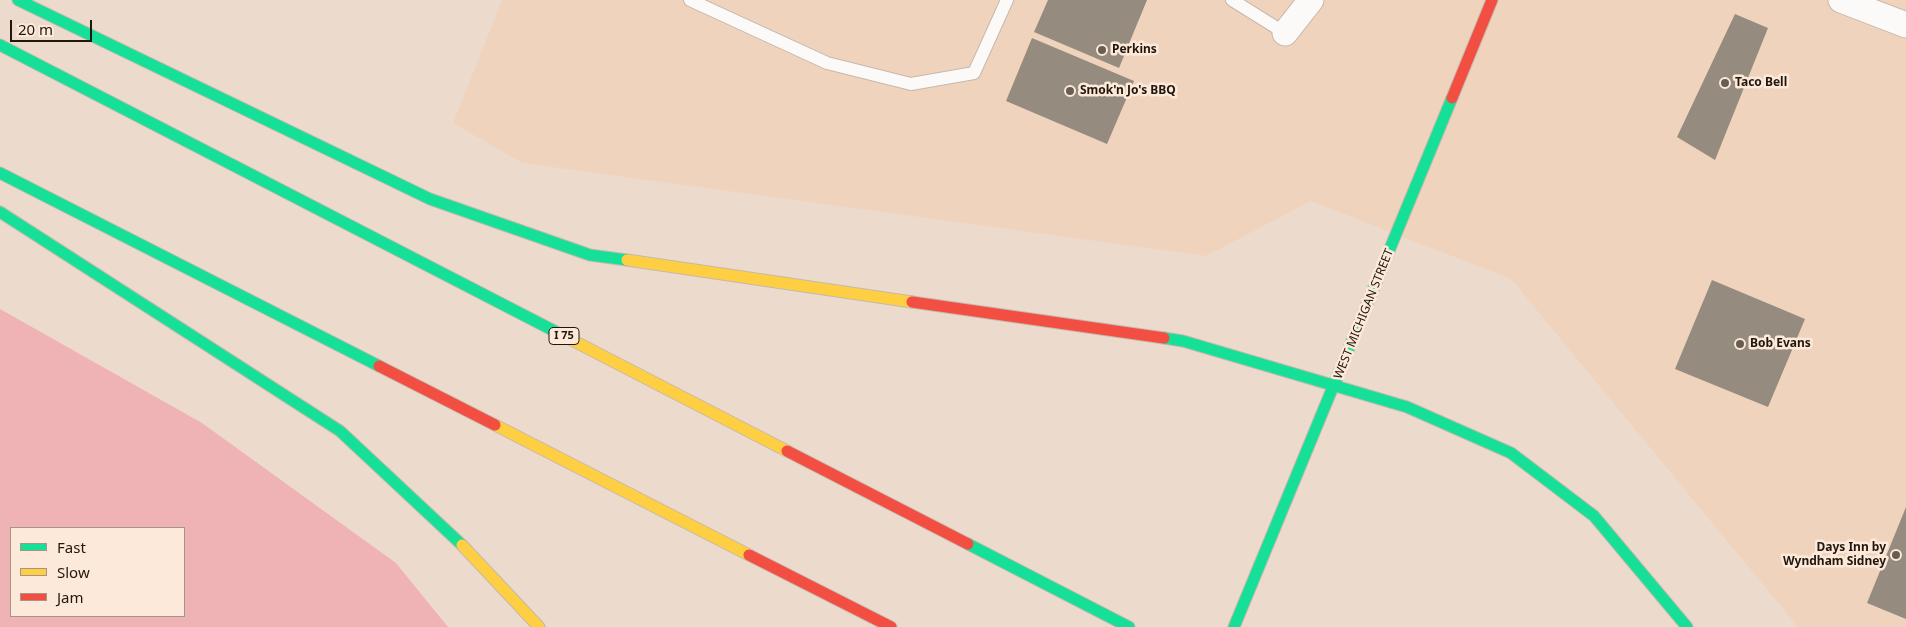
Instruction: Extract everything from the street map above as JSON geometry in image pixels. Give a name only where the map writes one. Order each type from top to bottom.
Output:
[{"type":"main road","points":[[18,0],[430,199],[590,255],[1183,342],[1407,408],[1511,453],[1594,516],[1687,627]]},
{"type":"main road","name":"WEST MICHIGAN STREET","points":[[1234,627],[1335,386],[1492,0]]},
{"type":"main road","name":"I 75","points":[[0,45],[1128,627]]},
{"type":"main road","points":[[0,173],[890,627]]},
{"type":"main road","points":[[0,212],[340,431],[476,559],[539,627]]},
{"type":"street","points":[[1285,33],[1311,0]]},
{"type":"street","points":[[1842,0],[1906,25]]},
{"type":"lane","points":[[690,0],[827,62],[911,84],[974,73],[1007,0]]},
{"type":"lane","points":[[1232,0],[1285,33]]},
{"type":"shaded area","points":[[502,0],[1906,0],[1906,627],[1798,627],[1511,279],[1311,201],[1206,256],[522,163],[453,123]]},
{"type":"shaded area","points":[[0,309],[202,423],[396,563],[448,627],[0,627]]},
{"type":"building","name":"Perkins","points":[[1048,0],[1147,0],[1119,68],[1034,32]]},
{"type":"building","name":"Taco Bell","points":[[1735,14],[1768,28],[1715,160],[1677,137]]},
{"type":"building","name":"Smok'n Jo's BBQ","points":[[1032,38],[1134,81],[1107,144],[1006,101]]},
{"type":"building","name":"Bob Evans","points":[[1712,280],[1805,319],[1768,407],[1675,369]]},
{"type":"building","name":"Days Inn by Wyndham Sidney","points":[[1906,507],[1906,619],[1867,603]]},
{"type":"traffic: fast","points":[[18,0],[430,199],[590,255],[627,260]]},
{"type":"traffic: fast","points":[[0,45],[566,337]]},
{"type":"traffic: fast","points":[[1234,627],[1452,98]]},
{"type":"traffic: fast","points":[[0,173],[379,366]]},
{"type":"traffic: fast","points":[[0,212],[340,431],[462,545]]},
{"type":"traffic: fast","points":[[1164,338],[1183,341],[1407,407],[1511,453],[1594,516],[1687,627]]},
{"type":"traffic: fast","points":[[968,544],[1129,627]]},
{"type":"traffic: slow","points":[[627,260],[912,302]]},
{"type":"traffic: slow","points":[[566,337],[787,451]]},
{"type":"traffic: slow","points":[[495,425],[749,555]]},
{"type":"traffic: slow","points":[[462,545],[539,627]]},
{"type":"traffic: jam","points":[[1452,98],[1492,0]]},
{"type":"traffic: jam","points":[[912,302],[1164,338]]},
{"type":"traffic: jam","points":[[379,366],[495,425]]},
{"type":"traffic: jam","points":[[787,451],[968,544]]},
{"type":"traffic: jam","points":[[749,555],[891,627]]},
{"type":"place","name":"Perkins","points":[[1102,50]]},
{"type":"place","name":"Taco Bell","points":[[1725,83]]},
{"type":"place","name":"Smok'n Jo's BBQ","points":[[1070,91]]},
{"type":"place","name":"Bob Evans","points":[[1740,344]]},
{"type":"place","name":"Days Inn by Wyndham Sidney","points":[[1896,555]]}]
